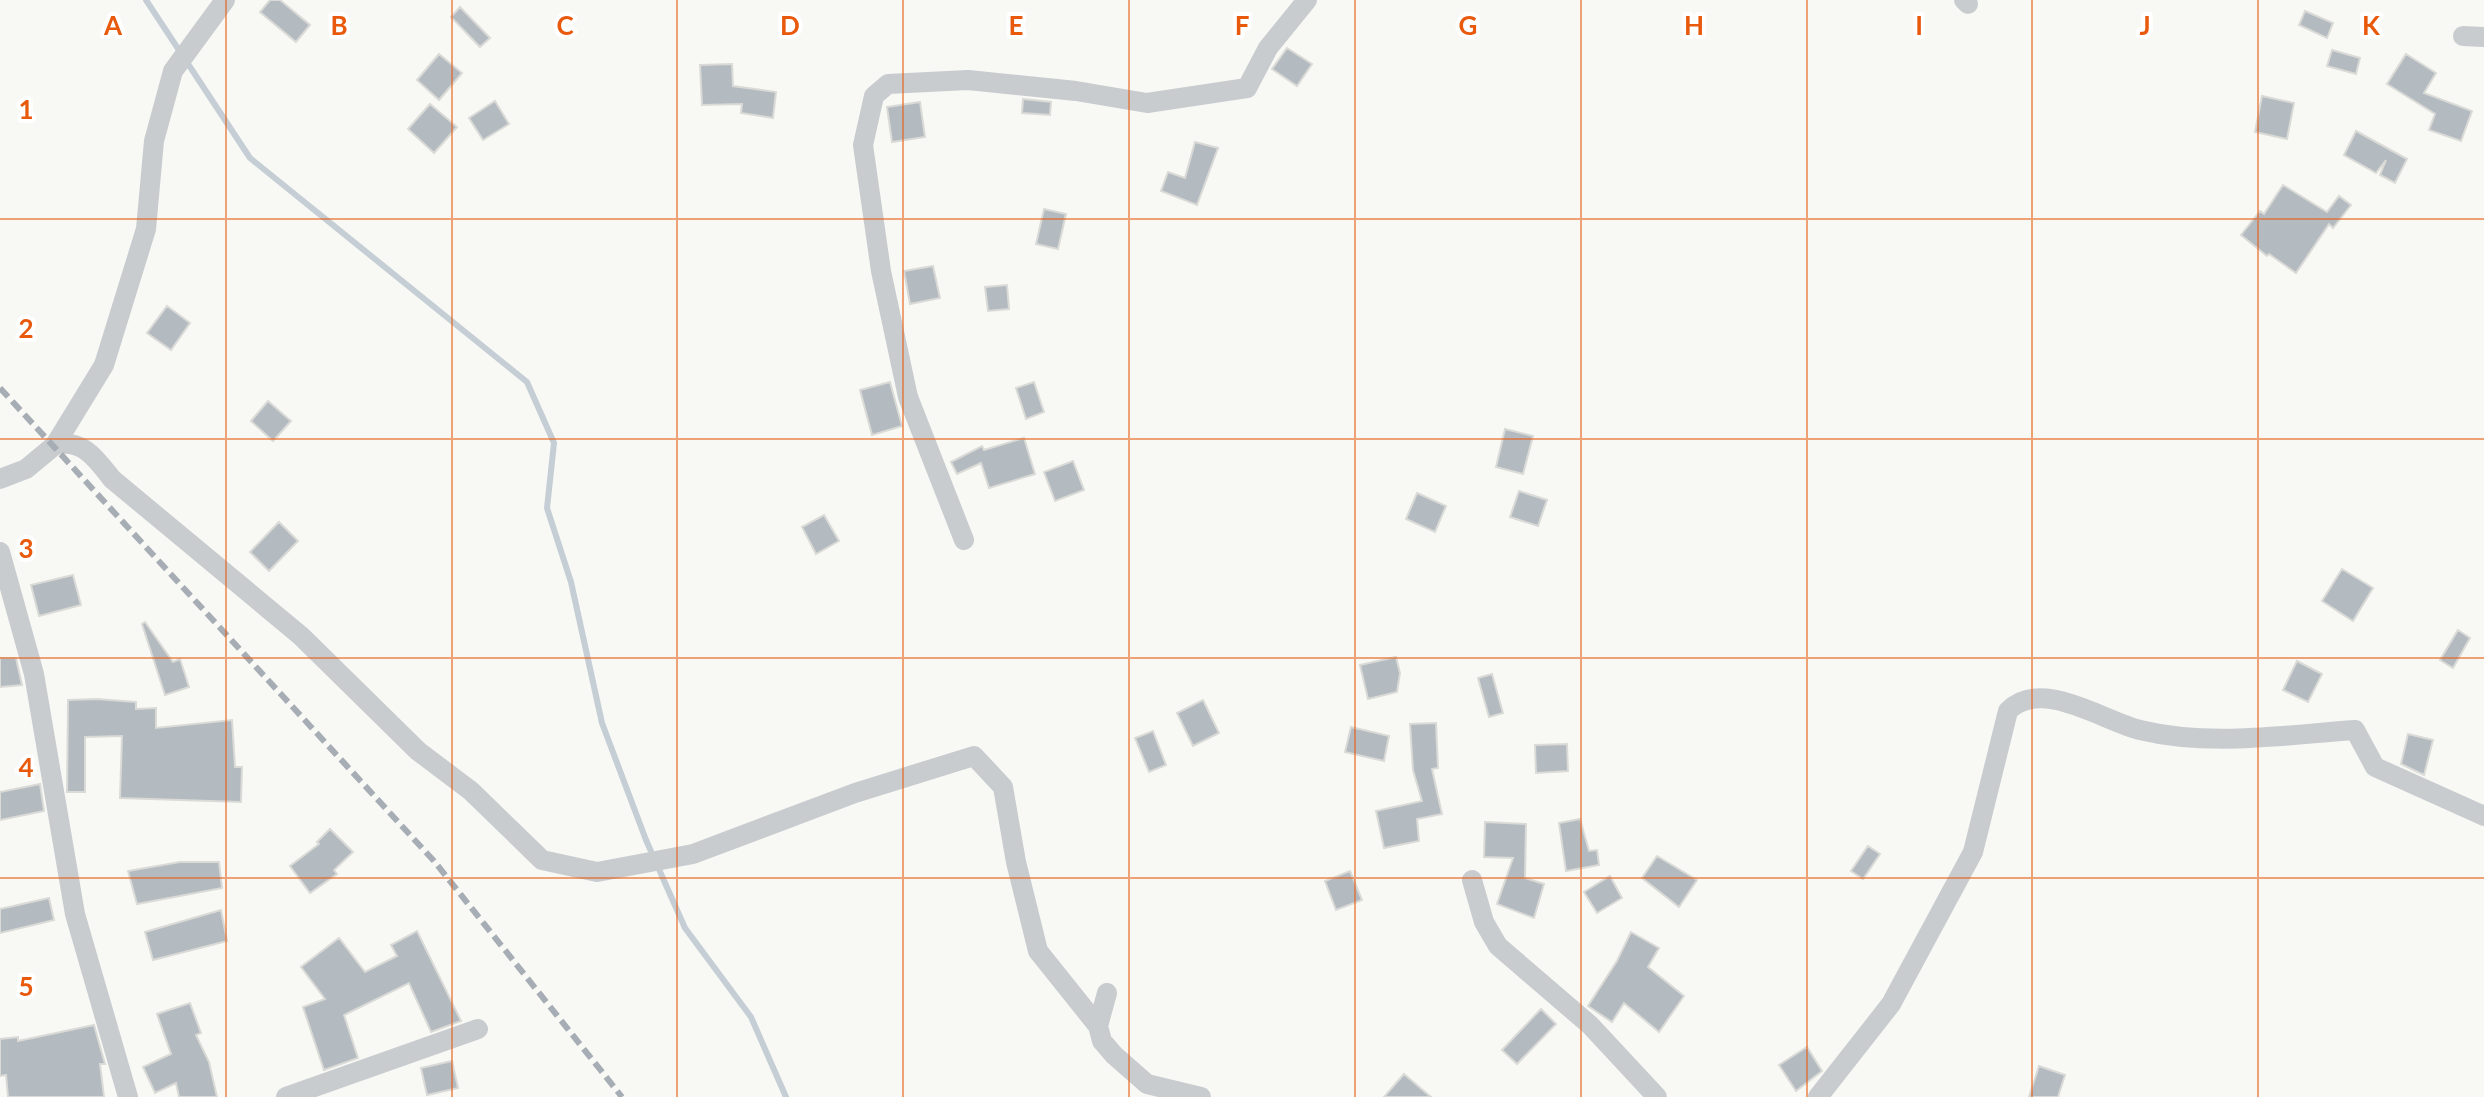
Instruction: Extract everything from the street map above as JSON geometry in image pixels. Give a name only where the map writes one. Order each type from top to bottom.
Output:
[{"type":"street","points":[[0,479],[26,469],[55,445],[104,365],[135,271],[153,182],[154,141],[173,71],[199,41],[225,0]]},
{"type":"street","points":[[964,540],[908,397],[881,271],[863,145],[874,96],[888,84],[968,80],[1076,91],[1147,103],[1247,88],[1268,48],[1307,0]]},
{"type":"street","points":[[2463,36],[2484,37]]},
{"type":"street","points":[[55,445],[66,443],[91,452],[112,479],[301,636],[418,751],[471,791],[542,860],[597,872],[693,854],[855,793],[974,756],[1003,787],[1016,862],[1038,951],[1098,1026],[1102,1041],[1114,1055],[1147,1084],[1201,1097]]},
{"type":"street","points":[[0,552],[34,674],[75,914],[128,1097]]},
{"type":"street","points":[[1818,1097],[1891,1004],[1973,852],[2008,711],[2018,701],[2035,697],[2071,705],[2137,730],[2190,740],[2355,730],[2375,767],[2484,816]]},
{"type":"street","points":[[1472,880],[1484,922],[1498,946],[1590,1025],[1657,1097]]},
{"type":"street","points":[[1098,1026],[1107,993]]},
{"type":"street","points":[[286,1097],[478,1029]]},
{"type":"building","points":[[270,0],[280,0],[310,25],[296,42],[260,12]]},
{"type":"building","points":[[460,7],[490,38],[480,47],[451,17]]},
{"type":"building","points":[[2305,11],[2333,23],[2327,38],[2299,25]]},
{"type":"building","points":[[1287,48],[1312,64],[1297,86],[1272,69]]},
{"type":"building","points":[[2332,50],[2360,58],[2356,74],[2327,66]]},
{"type":"building","points":[[439,54],[462,73],[439,100],[417,80]]},
{"type":"building","points":[[2406,54],[2436,73],[2424,93],[2472,111],[2461,141],[2429,130],[2435,114],[2387,84]]},
{"type":"building","points":[[732,64],[733,86],[776,92],[773,118],[741,113],[742,104],[702,105],[700,65]]},
{"type":"building","points":[[2262,96],[2294,103],[2287,139],[2255,132]]},
{"type":"building","points":[[1023,99],[1051,102],[1050,115],[1022,113]]},
{"type":"building","points":[[495,101],[509,124],[483,140],[469,118]]},
{"type":"building","points":[[920,102],[925,137],[892,142],[887,107]]},
{"type":"building","points":[[430,104],[457,127],[434,153],[408,129]]},
{"type":"building","points":[[2356,131],[2407,159],[2395,183],[2380,175],[2386,160],[2376,173],[2344,155]]},
{"type":"building","points":[[1195,142],[1218,148],[1197,205],[1161,191],[1168,172],[1185,178]]},
{"type":"building","points":[[2283,185],[2327,212],[2339,196],[2351,205],[2333,228],[2329,224],[2296,273],[2269,254],[2267,256],[2241,235],[2260,211],[2264,214]]},
{"type":"building","points":[[1044,209],[1066,214],[1058,249],[1036,244]]},
{"type":"building","points":[[933,266],[940,298],[910,304],[904,271]]},
{"type":"building","points":[[1007,285],[1009,309],[988,311],[985,287]]},
{"type":"building","points":[[167,306],[190,323],[171,350],[147,333]]},
{"type":"building","points":[[890,382],[902,426],[872,435],[860,390]]},
{"type":"building","points":[[1034,382],[1044,412],[1026,419],[1016,388]]},
{"type":"building","points":[[268,401],[291,421],[273,441],[251,421]]},
{"type":"building","points":[[1505,429],[1533,436],[1523,474],[1496,467]]},
{"type":"building","points":[[1024,438],[1035,474],[989,488],[981,463],[957,474],[951,462],[982,446],[984,450]]},
{"type":"building","points":[[1073,461],[1084,490],[1055,501],[1044,472]]},
{"type":"building","points":[[1519,491],[1547,500],[1538,526],[1510,517]]},
{"type":"building","points":[[1417,493],[1446,506],[1435,532],[1406,519]]},
{"type":"building","points":[[824,515],[839,541],[816,554],[802,527]]},
{"type":"building","points":[[279,522],[298,541],[269,571],[250,552]]},
{"type":"building","points":[[2342,569],[2373,588],[2353,621],[2322,601]]},
{"type":"building","points":[[73,575],[81,605],[39,616],[31,585]]},
{"type":"building","points":[[145,622],[173,662],[180,659],[189,687],[165,695],[142,624]]},
{"type":"building","points":[[2458,630],[2470,638],[2453,668],[2440,660]]},
{"type":"building","points":[[1396,657],[1400,673],[1397,692],[1368,699],[1360,665]]},
{"type":"building","points":[[0,658],[16,658],[22,685],[0,687]]},
{"type":"building","points":[[2297,661],[2322,674],[2308,702],[2283,690]]},
{"type":"building","points":[[1492,674],[1503,713],[1489,717],[1478,678]]},
{"type":"building","points":[[68,700],[136,702],[136,709],[156,708],[156,728],[232,720],[235,767],[242,767],[241,802],[120,798],[122,736],[85,737],[85,792],[67,792]]},
{"type":"building","points":[[1203,700],[1219,733],[1193,746],[1177,713]]},
{"type":"building","points":[[1436,723],[1438,768],[1432,769],[1442,814],[1417,819],[1419,841],[1384,848],[1376,811],[1422,801],[1413,770],[1410,724]]},
{"type":"building","points":[[1351,727],[1389,736],[1384,761],[1345,752]]},
{"type":"building","points":[[1153,731],[1166,765],[1149,772],[1135,738]]},
{"type":"building","points":[[2408,734],[2433,740],[2424,775],[2401,764]]},
{"type":"building","points":[[1567,744],[1568,771],[1536,773],[1535,745]]},
{"type":"building","points":[[40,784],[44,811],[0,820],[0,792]]},
{"type":"building","points":[[1580,819],[1589,851],[1597,850],[1599,865],[1566,871],[1559,823]]},
{"type":"building","points":[[1485,822],[1526,824],[1525,878],[1544,884],[1534,918],[1497,904],[1513,858],[1484,857]]},
{"type":"building","points":[[330,829],[353,852],[334,870],[337,874],[310,893],[290,866],[319,844],[317,842]]},
{"type":"building","points":[[1868,846],[1880,854],[1863,879],[1851,871]]},
{"type":"building","points":[[1657,856],[1697,880],[1679,907],[1642,878]]},
{"type":"building","points":[[180,862],[219,862],[222,888],[137,904],[128,871]]},
{"type":"building","points":[[1350,871],[1362,900],[1336,910],[1325,881]]},
{"type":"building","points":[[1610,876],[1622,898],[1597,913],[1584,892]]},
{"type":"building","points":[[49,898],[54,920],[0,933],[0,909]]},
{"type":"building","points":[[221,910],[227,941],[153,960],[145,932]]},
{"type":"building","points":[[417,931],[461,1021],[431,1032],[409,983],[344,1015],[358,1058],[324,1070],[303,1007],[325,999],[301,967],[339,938],[365,972],[397,956],[391,945]]},
{"type":"building","points":[[1631,932],[1659,948],[1648,967],[1684,996],[1659,1032],[1624,1003],[1612,1022],[1588,1006],[1617,961]]},
{"type":"building","points":[[190,1003],[201,1033],[196,1035],[209,1062],[217,1097],[179,1097],[176,1083],[155,1093],[143,1067],[171,1054],[157,1014]]},
{"type":"building","points":[[1541,1009],[1556,1024],[1517,1064],[1502,1050]]},
{"type":"building","points":[[94,1025],[105,1064],[100,1064],[104,1097],[8,1097],[6,1075],[0,1076],[0,1039],[18,1037],[18,1041]]},
{"type":"building","points":[[1807,1047],[1822,1071],[1796,1091],[1779,1065]]},
{"type":"building","points":[[452,1061],[458,1088],[427,1095],[421,1068]]},
{"type":"building","points":[[2039,1066],[2065,1075],[2058,1097],[2029,1097]]},
{"type":"building","points":[[1404,1074],[1431,1097],[1384,1097]]},
{"type":"waterway","points":[[146,0],[250,158],[527,382],[554,443],[547,508],[571,582],[602,723],[646,840],[685,928],[751,1017],[786,1097]]},
{"type":"railway","points":[[0,388],[434,861],[622,1097]]}]
